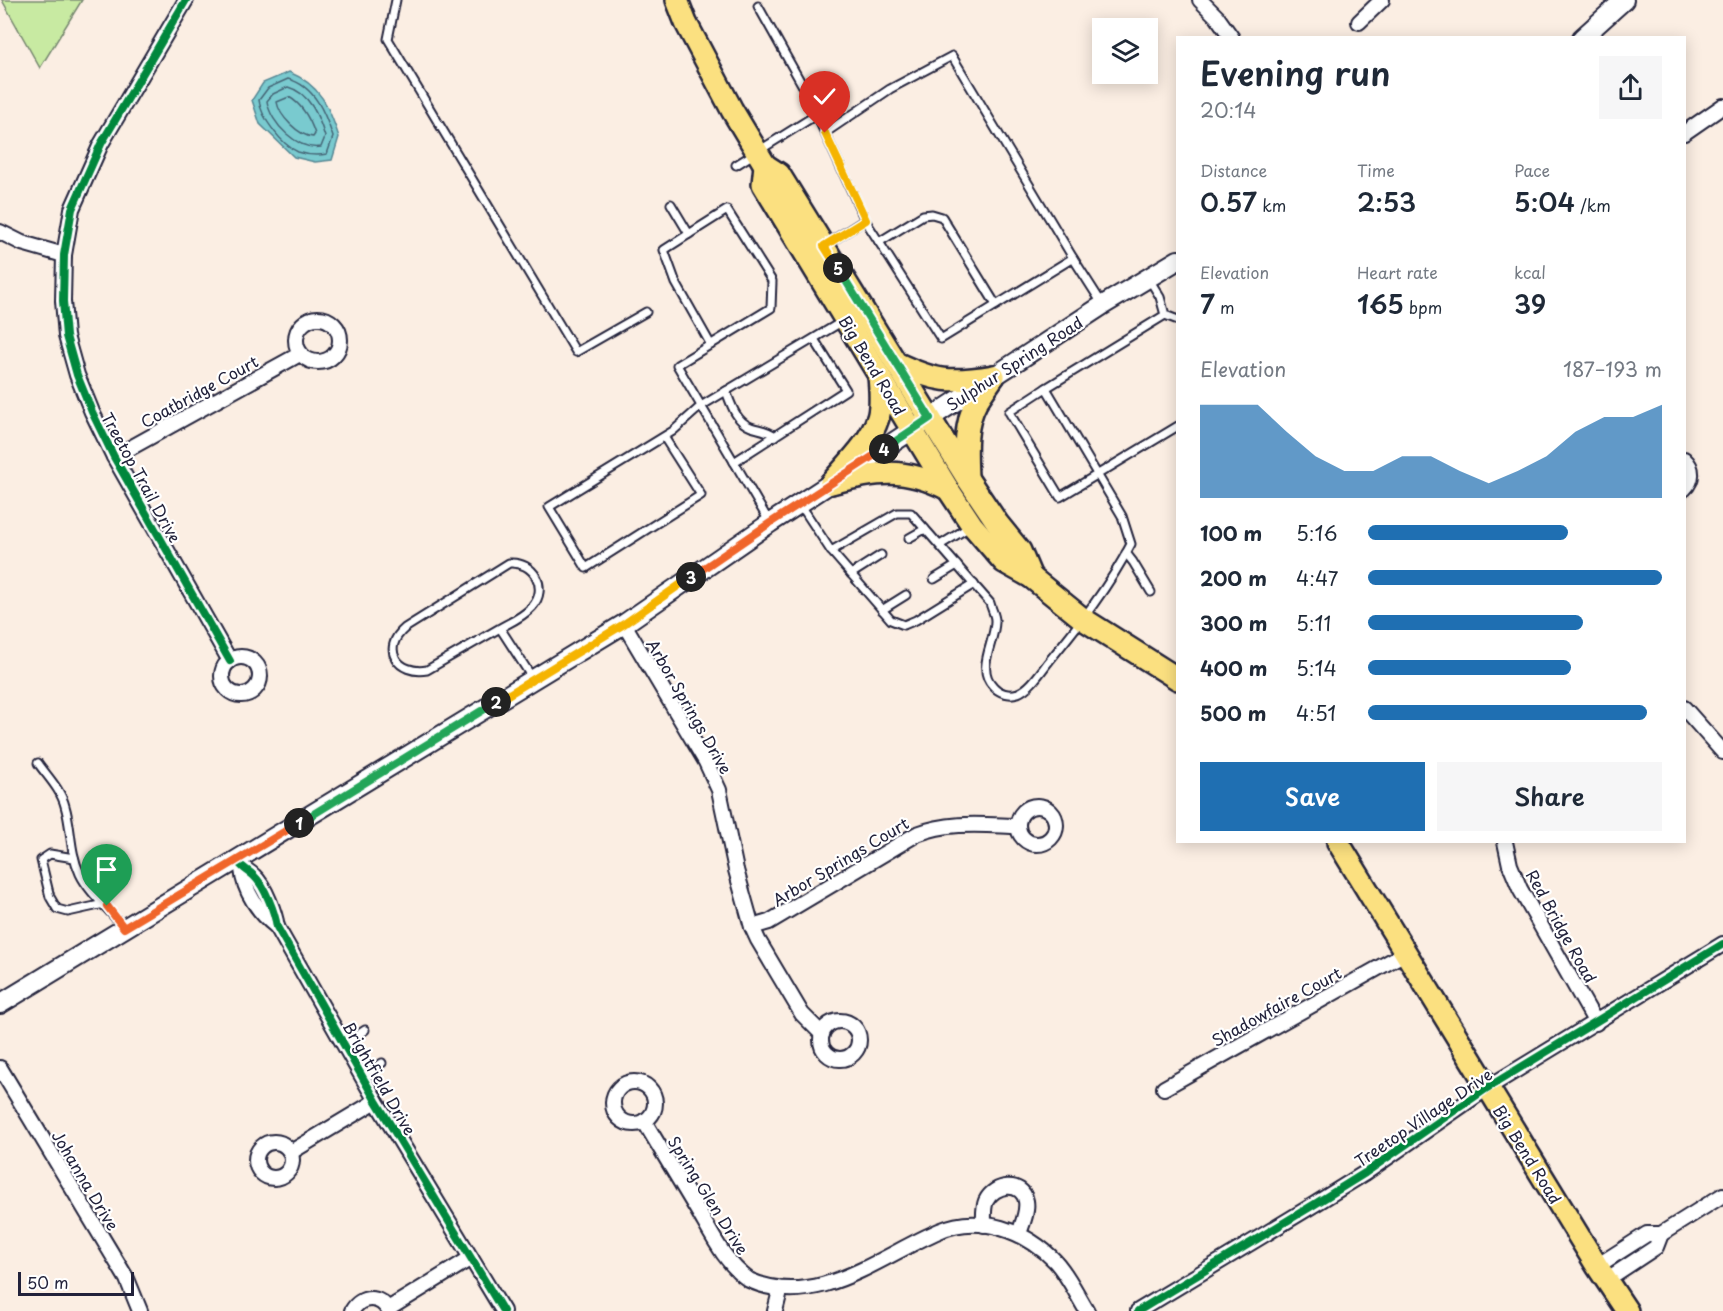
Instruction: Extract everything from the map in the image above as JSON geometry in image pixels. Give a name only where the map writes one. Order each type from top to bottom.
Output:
[{"type":"main road","name":"Big Bend Road","points":[[677,0],[686,23],[761,159],[779,174],[824,246],[888,369],[921,424],[948,489],[972,525],[1004,562],[1030,577],[1083,619],[1176,678]]},
{"type":"main road","points":[[1584,36],[1624,0]]},
{"type":"main road","name":"Big Bend Road","points":[[761,159],[763,184],[845,320],[888,369]]},
{"type":"main road","name":"Sulphur Spring Road","points":[[0,1004],[124,928],[240,865],[624,624],[770,523],[1103,305],[1176,261]]},
{"type":"main road","points":[[831,483],[867,439],[878,417],[880,398],[888,369],[935,379],[968,380],[994,376]]},
{"type":"main road","points":[[967,478],[966,446],[970,419],[975,405],[994,376]]},
{"type":"main road","name":"Big Bend Road","points":[[921,424],[967,478],[998,524],[1020,551],[1030,577]]},
{"type":"main road","points":[[831,483],[866,474],[908,473],[931,480],[948,489]]},
{"type":"main road","name":"Big Bend Road","points":[[1339,843],[1601,1273],[1627,1311]]},
{"type":"street","name":"Treetop Trail Drive","points":[[186,0],[101,144],[72,208],[64,255],[63,301],[66,336],[77,375],[92,412],[114,457],[230,661]]},
{"type":"street","points":[[1200,0],[1217,17],[1231,36]]},
{"type":"street","points":[[1359,22],[1382,0]]},
{"type":"street","points":[[1686,132],[1723,106]]},
{"type":"street","points":[[0,232],[22,243],[64,255]]},
{"type":"street","name":"Coatbridge Court","points":[[114,457],[300,354]]},
{"type":"street","points":[[1686,462],[1691,468],[1692,475],[1686,487]]},
{"type":"street","name":"Arbor Springs Drive","points":[[624,624],[706,762],[719,790],[736,870],[752,927],[802,1014],[822,1034]]},
{"type":"street","points":[[1686,710],[1723,752]]},
{"type":"street","name":"Arbor Springs Court","points":[[752,927],[769,922],[917,834],[932,828],[952,825],[1018,826]]},
{"type":"street","name":"Red Bridge Road","points":[[1506,843],[1510,865],[1520,889],[1596,1023]]},
{"type":"street","name":"Brightfield Drive","points":[[240,865],[255,876],[275,910],[278,927],[376,1101],[503,1311]]},
{"type":"street","name":"Treetop Village Drive","points":[[1138,1311],[1365,1173],[1487,1088],[1723,944]]},
{"type":"street","name":"Shadowfaire Court","points":[[1164,1088],[1405,953]]},
{"type":"street","name":"Johanna Drive","points":[[0,1068],[127,1279],[140,1311]]},
{"type":"street","points":[[291,1152],[376,1101]]},
{"type":"street","name":"Spring Glen Drive","points":[[644,1121],[724,1255],[747,1279],[760,1288],[779,1295],[801,1297],[822,1293],[849,1284],[940,1230],[957,1226],[984,1225],[1018,1234],[1037,1244],[1057,1263],[1087,1311]]},
{"type":"street","points":[[984,1225],[985,1203],[991,1194],[999,1188],[1011,1186],[1020,1190],[1026,1198],[1024,1218],[1018,1234]]},
{"type":"street","points":[[1601,1273],[1647,1234],[1660,1234],[1722,1198]]},
{"type":"street","points":[[352,1311],[360,1302],[372,1298],[384,1304],[389,1310],[471,1258]]},
{"type":"street","points":[[775,1311],[779,1295]]},
{"type":"lane","points":[[396,0],[388,39],[576,352],[646,312]]},
{"type":"lane","points":[[758,6],[804,87],[866,220],[941,339],[1073,258]]},
{"type":"lane","points":[[825,133],[890,89],[952,56],[1103,305]]},
{"type":"lane","points":[[736,165],[761,159],[816,115]]},
{"type":"lane","points":[[671,204],[689,234]]},
{"type":"lane","points":[[711,345],[675,283],[664,250],[727,210],[772,281],[771,309],[711,345],[677,365],[770,523]]},
{"type":"lane","points":[[879,242],[923,215],[932,214],[942,217],[996,305]]},
{"type":"lane","points":[[824,246],[866,220]]},
{"type":"lane","points":[[1147,277],[1160,297],[1165,315]]},
{"type":"lane","points":[[1165,315],[1176,319]]},
{"type":"lane","points":[[1165,315],[1009,412],[1060,497],[1176,427]]},
{"type":"lane","points":[[664,437],[701,495],[586,568],[549,507],[664,437],[701,406],[845,320]]},
{"type":"lane","points":[[734,462],[846,390],[814,339]]},
{"type":"lane","points":[[831,552],[897,513],[911,513],[990,603],[995,620],[987,655],[986,673],[992,686],[1005,694],[1018,693],[1034,680],[1083,619],[1117,572],[1131,544],[1122,516],[1046,388]]},
{"type":"lane","points":[[726,391],[742,423],[767,430],[775,436]]},
{"type":"lane","points":[[800,504],[831,552],[891,620],[904,625],[916,620],[974,584]]},
{"type":"lane","points":[[940,545],[972,525]]},
{"type":"lane","points":[[909,538],[925,529]]},
{"type":"lane","points":[[1126,554],[1151,592]]},
{"type":"lane","points":[[851,574],[881,555]]},
{"type":"lane","points":[[509,563],[527,565],[536,574],[539,587],[538,598],[523,615],[500,628],[427,670],[418,672],[405,668],[393,654],[392,645],[396,635],[405,628],[509,563]]},
{"type":"lane","points":[[934,579],[957,565]]},
{"type":"lane","points":[[882,610],[906,595]]},
{"type":"lane","points":[[500,628],[533,679]]},
{"type":"lane","points":[[38,763],[59,793],[65,806],[74,858],[81,876],[124,928]]},
{"type":"lane","points":[[74,858],[50,854],[41,860],[50,897],[57,909],[68,912],[104,904]]},
{"type":"lane","points":[[344,1044],[365,1030]]},
{"type":"lane","points":[[362,1076],[382,1063]]},
{"type":"green space","points":[[2,0],[82,0],[40,68]]},
{"type":"water","points":[[289,72],[309,83],[327,107],[339,137],[332,160],[315,162],[294,157],[260,124],[252,100],[263,83]]},
{"type":"cycle path","points":[[186,0],[101,144],[72,209],[64,255],[63,301],[66,336],[77,375],[92,412],[114,457],[230,661]]},
{"type":"cycle path","points":[[237,860],[262,886],[272,907],[277,927],[376,1101],[503,1311]]},
{"type":"cycle path","points":[[1138,1311],[1365,1173],[1487,1088],[1723,944]]},
{"type":"route","points":[[107,906],[124,928],[624,624],[770,523],[930,418],[824,246],[866,220],[825,133]]}]
